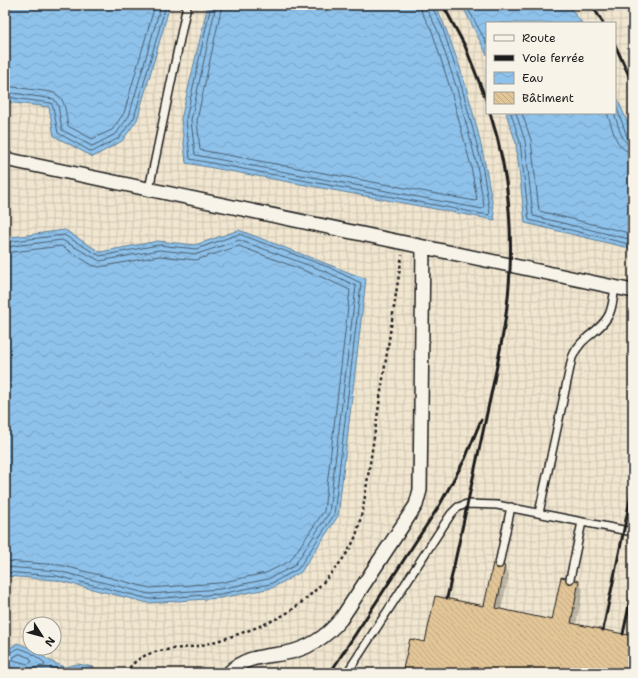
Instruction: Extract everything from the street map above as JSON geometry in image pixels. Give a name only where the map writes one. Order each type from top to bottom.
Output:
[{"type":"street","points":[[5,160],[633,291]]},
{"type":"street","points":[[228,673],[246,660],[298,650],[329,632],[341,619],[416,505],[420,490],[423,247]]},
{"type":"lane","points":[[149,189],[187,5]]},
{"type":"lane","points":[[539,513],[572,358],[582,342],[607,319],[615,288]]},
{"type":"lane","points":[[347,673],[454,510],[467,504],[511,507],[633,532]]},
{"type":"lane","points":[[499,564],[511,507]]},
{"type":"lane","points":[[570,579],[582,522]]},
{"type":"path","points":[[126,673],[131,665],[141,656],[205,645],[253,628],[293,609],[334,572],[355,539],[363,509],[404,243]]},
{"type":"shaded area","points":[[5,5],[633,5],[633,673],[5,673]]},
{"type":"water","points":[[5,5],[170,5],[137,120],[122,141],[93,157],[54,136],[49,107],[5,102]]},
{"type":"water","points":[[208,5],[434,5],[442,20],[466,87],[480,143],[495,220],[186,163],[181,119]]},
{"type":"water","points":[[462,5],[568,5],[581,22],[486,22],[486,53]]},
{"type":"water","points":[[616,95],[629,126],[633,145],[633,249],[525,223],[516,143],[506,114],[616,114]]},
{"type":"water","points":[[65,230],[100,252],[158,241],[195,245],[239,230],[366,279],[338,516],[301,572],[272,588],[221,598],[148,603],[56,580],[5,576],[5,238]]},
{"type":"water","points":[[17,643],[22,645],[22,656],[43,656],[64,667],[78,664],[93,667],[90,673],[74,671],[54,673],[43,670],[27,672],[5,669],[5,652]]},
{"type":"building","points":[[493,563],[505,566],[496,608],[552,620],[561,577],[579,581],[571,623],[633,636],[633,673],[402,673],[410,639],[425,642],[435,596],[484,606]]},
{"type":"building","points":[[367,670],[383,673],[367,673]]},
{"type":"railway","points":[[443,5],[465,46],[486,99]]},
{"type":"railway","points":[[592,5],[602,22]]},
{"type":"railway","points":[[627,5],[633,14]]},
{"type":"railway","points":[[616,47],[633,84]]},
{"type":"railway","points":[[447,598],[499,356],[509,289],[510,238],[507,187],[503,162],[490,114]]},
{"type":"railway","points":[[330,673],[439,506],[465,459],[481,420]]},
{"type":"railway","points":[[603,630],[633,486]]},
{"type":"railway","points":[[623,634],[633,587]]}]
